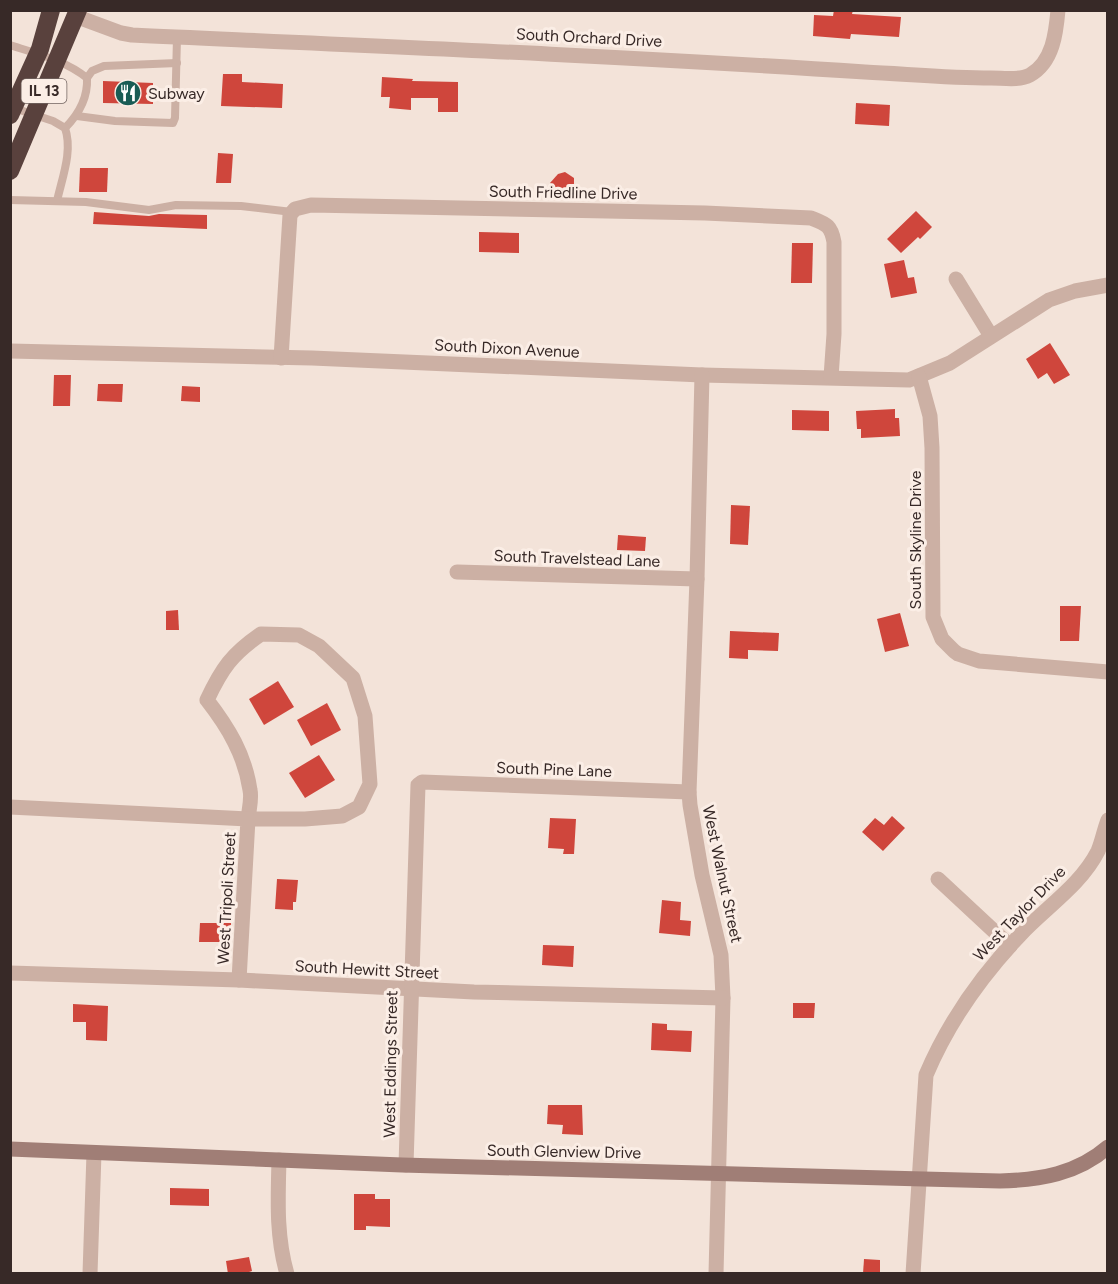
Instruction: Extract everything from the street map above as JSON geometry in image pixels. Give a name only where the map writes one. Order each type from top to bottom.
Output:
[{"type":"highway","name":"IL 13","points":[[11,110],[38,54],[51,10]]},
{"type":"highway","name":"IL 13","points":[[10,171],[76,13]]},
{"type":"street","name":"South Orchard Drive","points":[[76,13],[121,33],[177,37],[702,61],[957,78],[1015,78],[1029,75],[1045,63],[1052,45],[1058,10]]},
{"type":"street","name":"South Friedline Drive","points":[[292,212],[311,205],[705,213],[811,218],[825,224],[832,231],[834,242],[834,334],[831,377]]},
{"type":"street","points":[[281,358],[292,212]]},
{"type":"street","points":[[956,279],[991,336]]},
{"type":"street","name":"South Dixon Avenue","points":[[10,351],[909,380],[950,363],[1049,300],[1075,291],[1107,285]]},
{"type":"street","name":"West Walnut Street","points":[[702,375],[689,792],[702,875],[721,955],[723,998],[716,1274]]},
{"type":"street","name":"South Skyline Drive","points":[[919,376],[930,416],[933,617],[942,639],[958,654],[979,661],[1107,672]]},
{"type":"street","name":"South Travelstead Lane","points":[[457,573],[697,579]]},
{"type":"street","points":[[10,807],[248,819],[305,819],[342,816],[359,807],[370,784],[364,716],[353,678],[319,646],[299,635],[261,634],[241,648],[220,674],[207,700],[224,721],[240,750],[251,792],[248,819]]},
{"type":"street","name":"South Pine Lane","points":[[418,785],[423,782],[689,792]]},
{"type":"street","name":"West Eddings Street","points":[[406,1165],[418,785]]},
{"type":"street","name":"West Tripoli Street","points":[[239,980],[248,819]]},
{"type":"street","name":"West Taylor Drive","points":[[913,1274],[926,1075],[935,1052],[982,979],[1010,946],[1084,873],[1098,851],[1107,820]]},
{"type":"street","points":[[939,879],[1010,946]]},
{"type":"street","name":"South Hewitt Street","points":[[10,973],[239,980],[410,989],[723,998]]},
{"type":"street","name":"South Glenview Drive","points":[[10,1149],[406,1165],[1031,1180],[1056,1174],[1092,1160],[1107,1146]]},
{"type":"street","points":[[90,1274],[94,1153]]},
{"type":"street","points":[[279,1160],[280,1248],[287,1274]]},
{"type":"lane","points":[[77,116],[115,121],[173,123],[177,37]]},
{"type":"lane","points":[[10,45],[76,68],[87,78]]},
{"type":"lane","points":[[65,128],[77,116],[87,88],[87,78],[92,71],[104,66],[177,63]]},
{"type":"lane","points":[[11,110],[53,121],[65,128],[69,139],[57,201]]},
{"type":"lane","points":[[10,200],[86,202],[149,210],[176,205],[241,206],[292,212]]},
{"type":"building","points":[[834,10],[853,10],[852,14],[901,17],[899,37],[851,34],[850,39],[813,36],[814,15],[833,16]]},
{"type":"building","points":[[223,74],[242,74],[242,82],[283,84],[282,108],[221,106]]},
{"type":"building","points":[[382,77],[413,79],[412,81],[458,82],[458,112],[438,112],[438,98],[411,98],[411,110],[389,108],[390,97],[381,97]]},
{"type":"building","name":"Subway","points":[[103,81],[153,83],[153,104],[103,103]]},
{"type":"building","points":[[856,103],[890,105],[889,126],[855,124]]},
{"type":"building","points":[[218,153],[233,154],[231,183],[216,183]]},
{"type":"building","points":[[80,168],[108,168],[107,192],[79,192]]},
{"type":"building","points":[[565,172],[574,178],[574,185],[569,192],[562,193],[550,183],[558,174]]},
{"type":"building","points":[[916,211],[932,227],[901,253],[887,239]]},
{"type":"building","points":[[94,212],[149,216],[159,214],[207,215],[207,229],[93,224]]},
{"type":"building","points":[[479,232],[519,233],[519,253],[479,252]]},
{"type":"building","points":[[792,243],[813,243],[812,283],[791,283]]},
{"type":"building","points":[[904,260],[908,278],[914,277],[917,293],[891,298],[884,264]]},
{"type":"building","points":[[1050,343],[1070,375],[1054,384],[1047,373],[1038,379],[1026,359]]},
{"type":"building","points":[[54,375],[71,375],[70,406],[53,406]]},
{"type":"building","points":[[98,384],[123,384],[122,402],[97,401]]},
{"type":"building","points":[[182,386],[200,387],[200,402],[181,401]]},
{"type":"building","points":[[895,409],[895,418],[899,418],[900,436],[861,438],[861,429],[857,429],[856,411]]},
{"type":"building","points":[[792,410],[829,411],[829,431],[792,430]]},
{"type":"building","points":[[731,505],[750,506],[748,545],[730,544]]},
{"type":"building","points":[[618,535],[646,537],[645,551],[617,550]]},
{"type":"building","points":[[1060,606],[1081,606],[1079,641],[1060,641]]},
{"type":"building","points":[[178,610],[179,630],[166,630],[166,611]]},
{"type":"building","points":[[900,613],[909,646],[885,652],[877,619]]},
{"type":"building","points":[[730,631],[779,633],[778,651],[748,650],[748,659],[729,658]]},
{"type":"building","points":[[278,681],[294,707],[264,725],[249,699]]},
{"type":"building","points":[[327,703],[341,730],[311,746],[297,720]]},
{"type":"building","points":[[319,755],[335,780],[305,798],[289,773]]},
{"type":"building","points":[[892,816],[905,828],[883,851],[862,832],[875,818],[884,825]]},
{"type":"building","points":[[550,818],[576,819],[574,854],[563,854],[564,849],[548,848]]},
{"type":"building","points":[[277,879],[298,880],[293,910],[275,909]]},
{"type":"building","points":[[662,900],[681,902],[680,920],[691,921],[690,936],[659,933]]},
{"type":"building","points":[[200,923],[231,923],[231,942],[199,942]]},
{"type":"building","points":[[543,945],[574,946],[573,967],[542,965]]},
{"type":"building","points":[[793,1003],[815,1003],[814,1018],[793,1018]]},
{"type":"building","points":[[73,1004],[108,1006],[107,1041],[86,1040],[86,1022],[73,1022]]},
{"type":"building","points":[[652,1023],[667,1024],[667,1030],[692,1031],[691,1052],[651,1050]]},
{"type":"building","points":[[548,1105],[582,1105],[583,1135],[562,1134],[563,1125],[547,1124]]},
{"type":"building","points":[[170,1188],[209,1189],[209,1206],[170,1205]]},
{"type":"building","points":[[354,1194],[375,1194],[375,1199],[390,1199],[390,1227],[366,1226],[366,1230],[354,1230]]},
{"type":"building","points":[[249,1257],[252,1271],[249,1274],[228,1274],[226,1261]]},
{"type":"building","points":[[864,1259],[880,1260],[880,1274],[863,1274]]},
{"type":"place","name":"Subway","points":[[128,93]]}]
